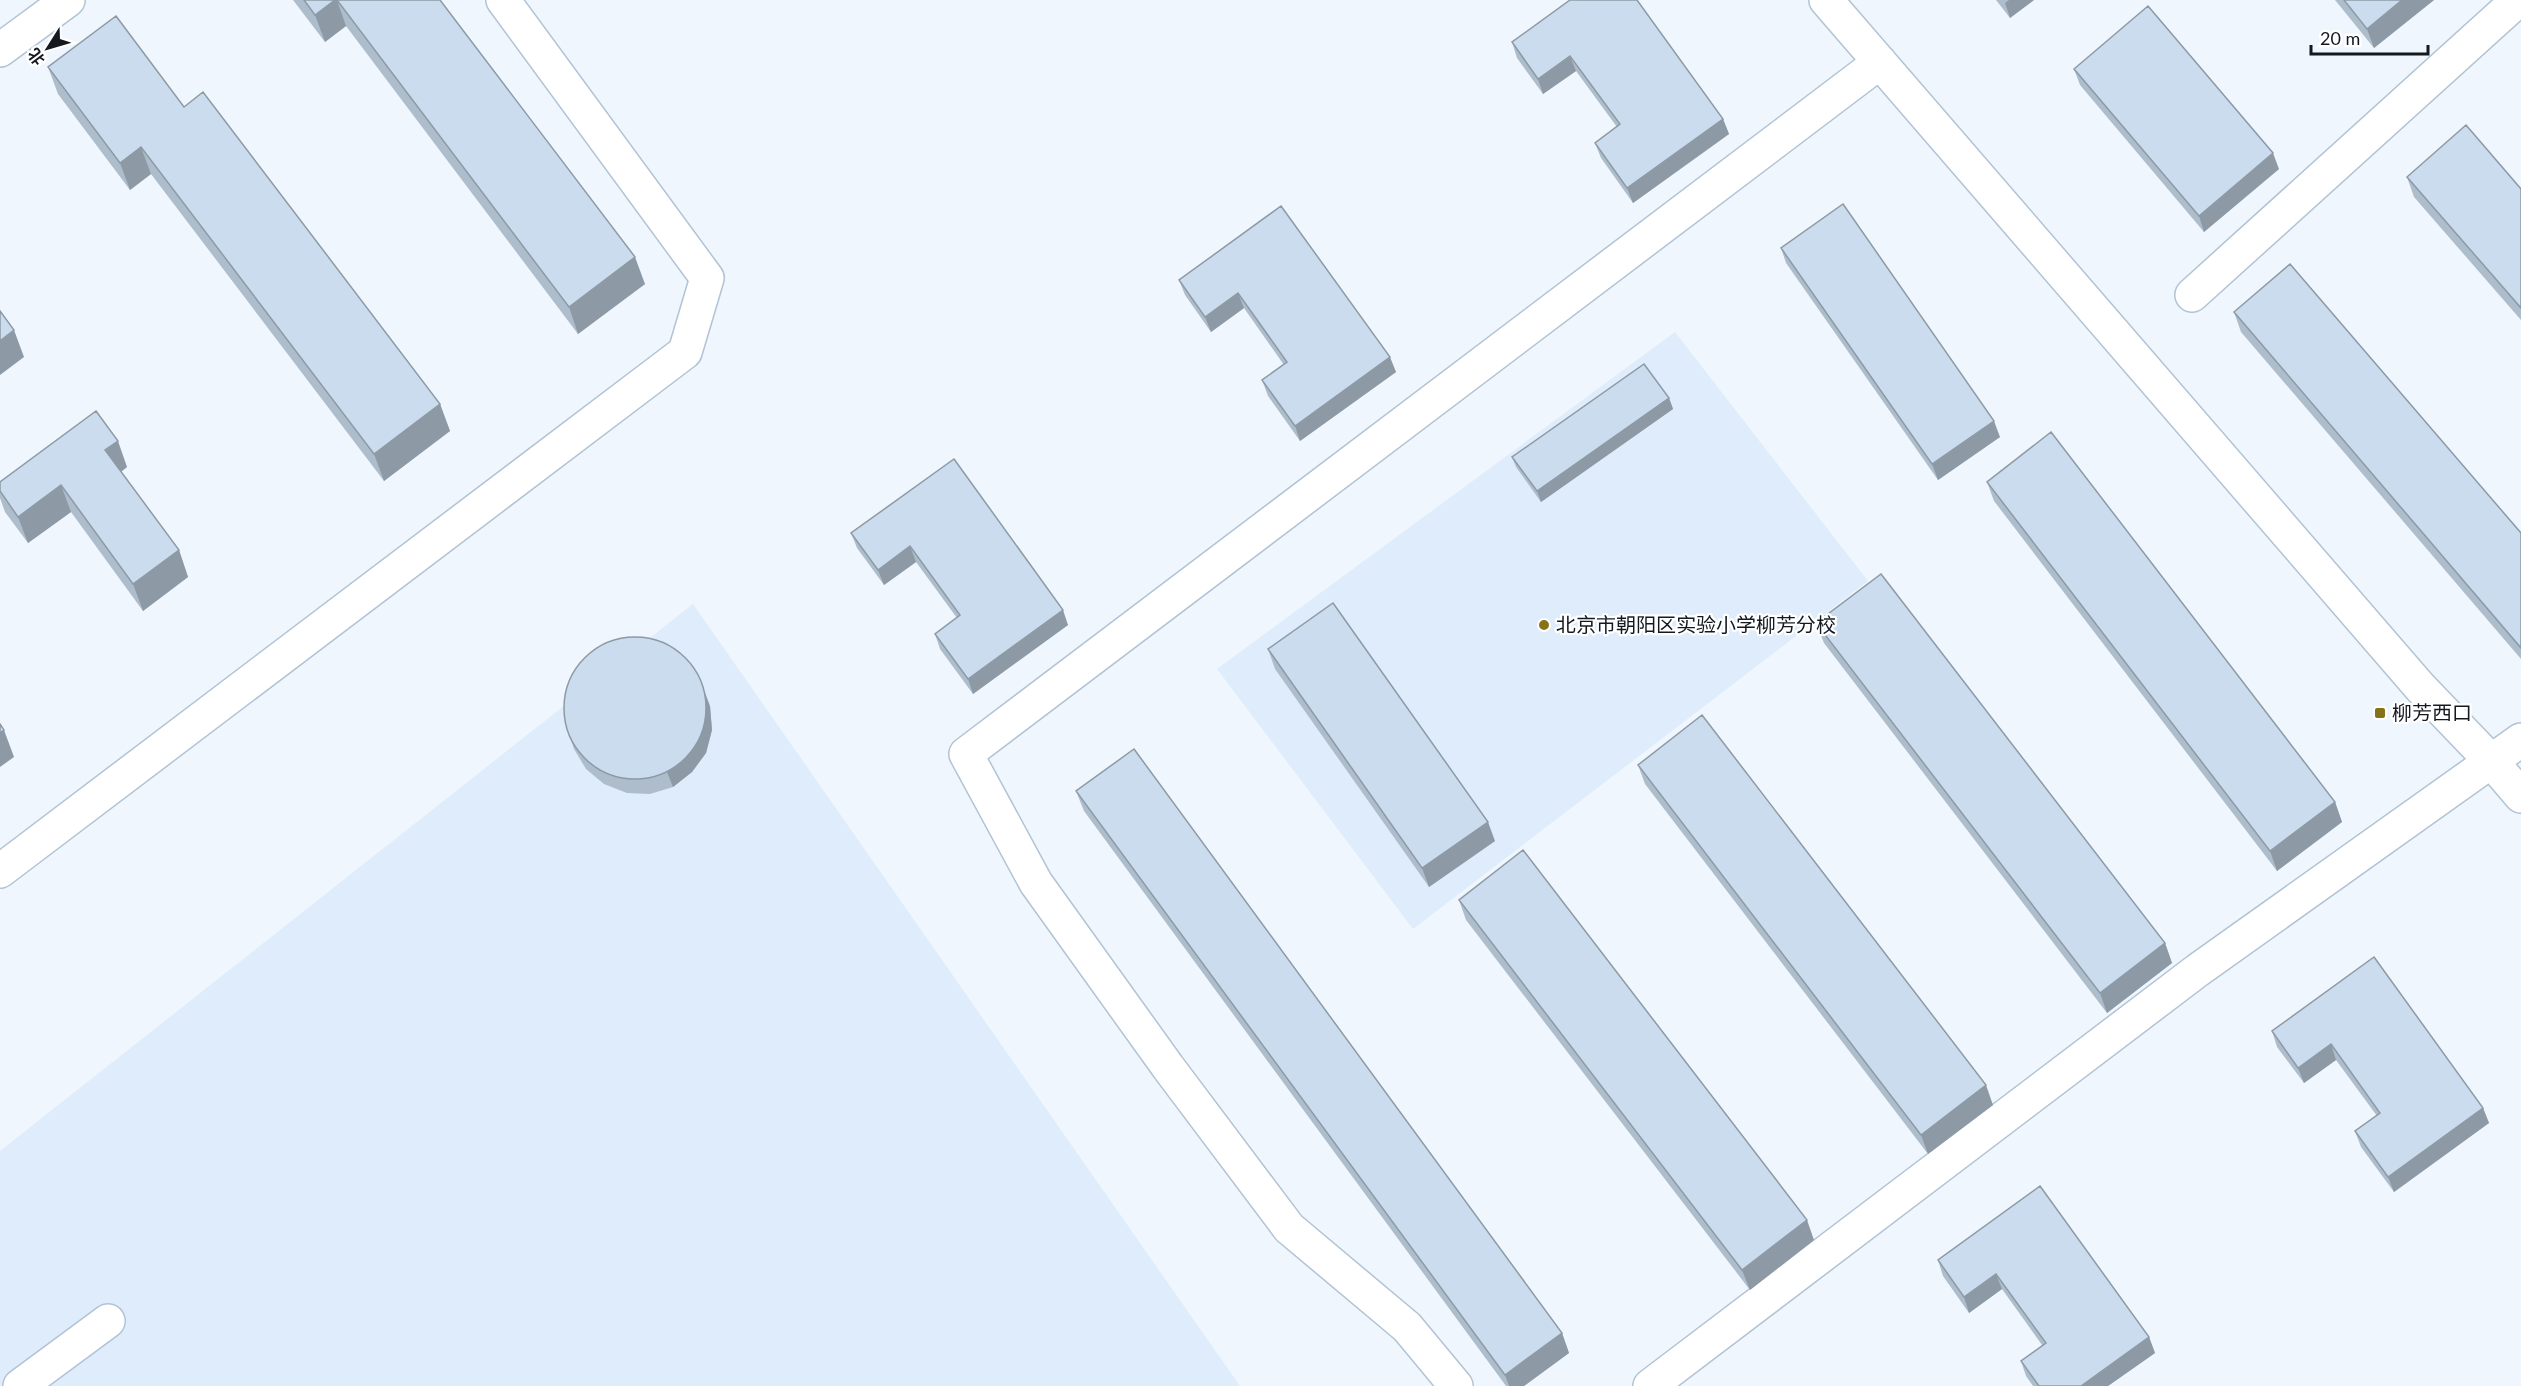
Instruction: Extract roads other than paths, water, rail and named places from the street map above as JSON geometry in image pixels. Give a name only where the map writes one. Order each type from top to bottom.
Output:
[{"type":"street","points":[[0,50],[68,0]]},
{"type":"street","points":[[0,871],[685,352],[707,278],[503,0]]},
{"type":"street","points":[[1826,0],[2404,669],[2521,796]]},
{"type":"street","points":[[2192,295],[2518,0]]},
{"type":"street","points":[[1456,1386],[1407,1327],[1289,1228],[1168,1067],[1036,883],[966,754],[1880,62]]},
{"type":"street","points":[[1650,1386],[2198,970],[2521,740]]},
{"type":"street","points":[[20,1386],[108,1321]]},
{"type":"place","name":"北京市朝阳区实验小学柳芳分校","points":[[1544,625]]},
{"type":"place","name":"柳芳西口","points":[[2380,713]]}]
